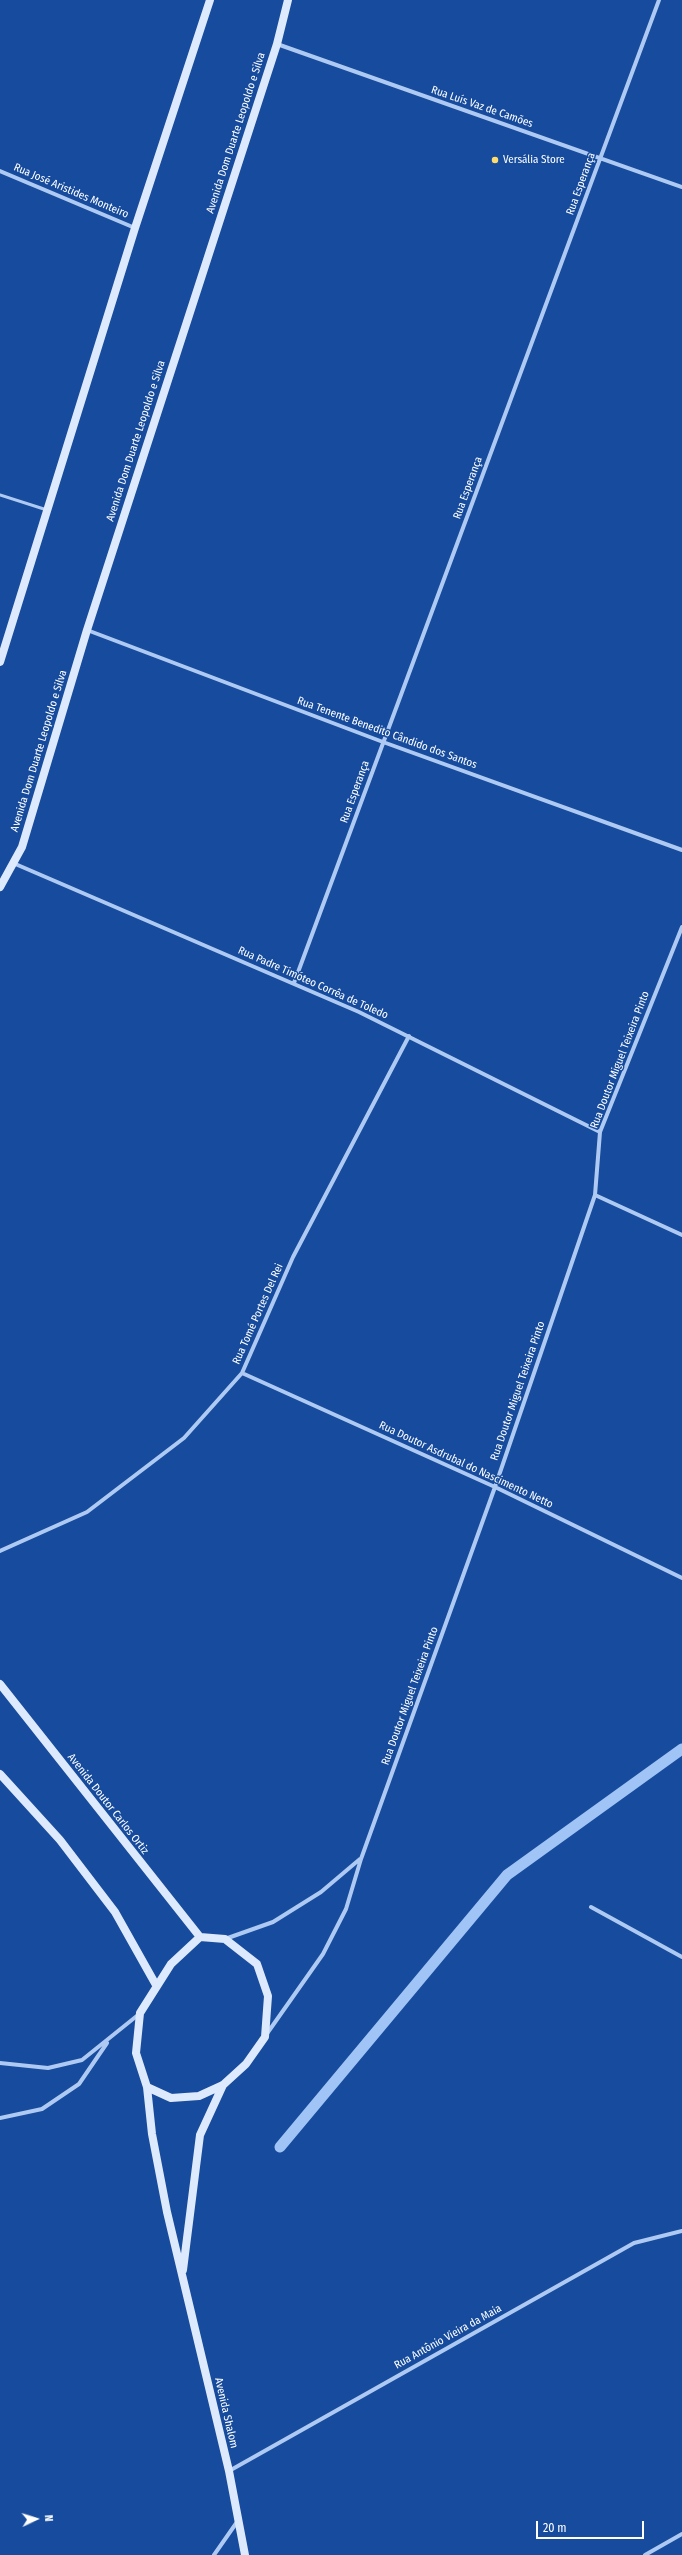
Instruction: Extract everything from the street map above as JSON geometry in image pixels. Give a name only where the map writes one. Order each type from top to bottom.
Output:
[{"type":"main road","points":[[0,662],[135,228],[210,0]]},
{"type":"main road","name":"Avenida Dom Duarte Leopoldo e Silva","points":[[0,887],[22,846],[87,630],[277,44],[288,0]]},
{"type":"main road","name":"Avenida Doutor Carlos Ortiz","points":[[0,1684],[200,1937]]},
{"type":"main road","points":[[0,1774],[60,1840],[114,1912],[156,1985]]},
{"type":"main road","points":[[140,2014],[156,1985],[171,1964],[200,1937],[225,1939],[257,1964],[268,1996],[265,2037],[246,2064],[223,2085],[199,2096],[171,2098],[147,2087]]},
{"type":"main road","name":"Avenida Shalom","points":[[140,2014],[136,2053],[147,2087],[152,2134],[182,2277],[228,2471],[245,2555]]},
{"type":"main road","points":[[182,2277],[200,2135],[223,2085]]},
{"type":"street","name":"Rua Esperança","points":[[294,983],[659,0]]},
{"type":"street","name":"Rua Luís Vaz de Camões","points":[[277,44],[682,187]]},
{"type":"street","name":"Rua José Aristides Monteiro","points":[[0,171],[135,228]]},
{"type":"street","name":"Rua Tenente Benedito Cândido dos Santos","points":[[87,630],[383,742],[682,850]]},
{"type":"street","name":"Rua Padre Timóteo Corrêa de Toledo","points":[[13,863],[294,983],[409,1036],[600,1132]]},
{"type":"street","name":"Rua Doutor Miguel Teixeira Pinto","points":[[265,2037],[323,1954],[346,1909],[361,1859],[495,1487],[595,1195],[600,1132],[682,927]]},
{"type":"street","name":"Rua Tomé Portes Del Rei","points":[[0,1551],[87,1512],[184,1438],[242,1373],[293,1257],[409,1036]]},
{"type":"street","points":[[595,1195],[682,1235]]},
{"type":"street","name":"Rua Doutor Asdrubal do Nascimento Netto","points":[[242,1373],[495,1487],[682,1578]]},
{"type":"street","points":[[225,1939],[273,1922],[321,1892],[361,1859]]},
{"type":"street","points":[[590,1907],[682,1957]]},
{"type":"street","points":[[0,2062],[48,2068],[82,2060],[110,2040],[140,2014]]},
{"type":"street","points":[[0,2118],[42,2109],[79,2084],[110,2040]]},
{"type":"street","name":"Rua Antônio Vieira da Maia","points":[[228,2471],[634,2243],[682,2231]]},
{"type":"street","points":[[214,2555],[238,2522]]},
{"type":"street","points":[[645,2555],[682,2534]]},
{"type":"lane","points":[[0,495],[48,511]]},
{"type":"waterway","points":[[280,2147],[507,1875],[682,1749]]},
{"type":"place","name":"Versália Store","points":[[495,160]]}]
